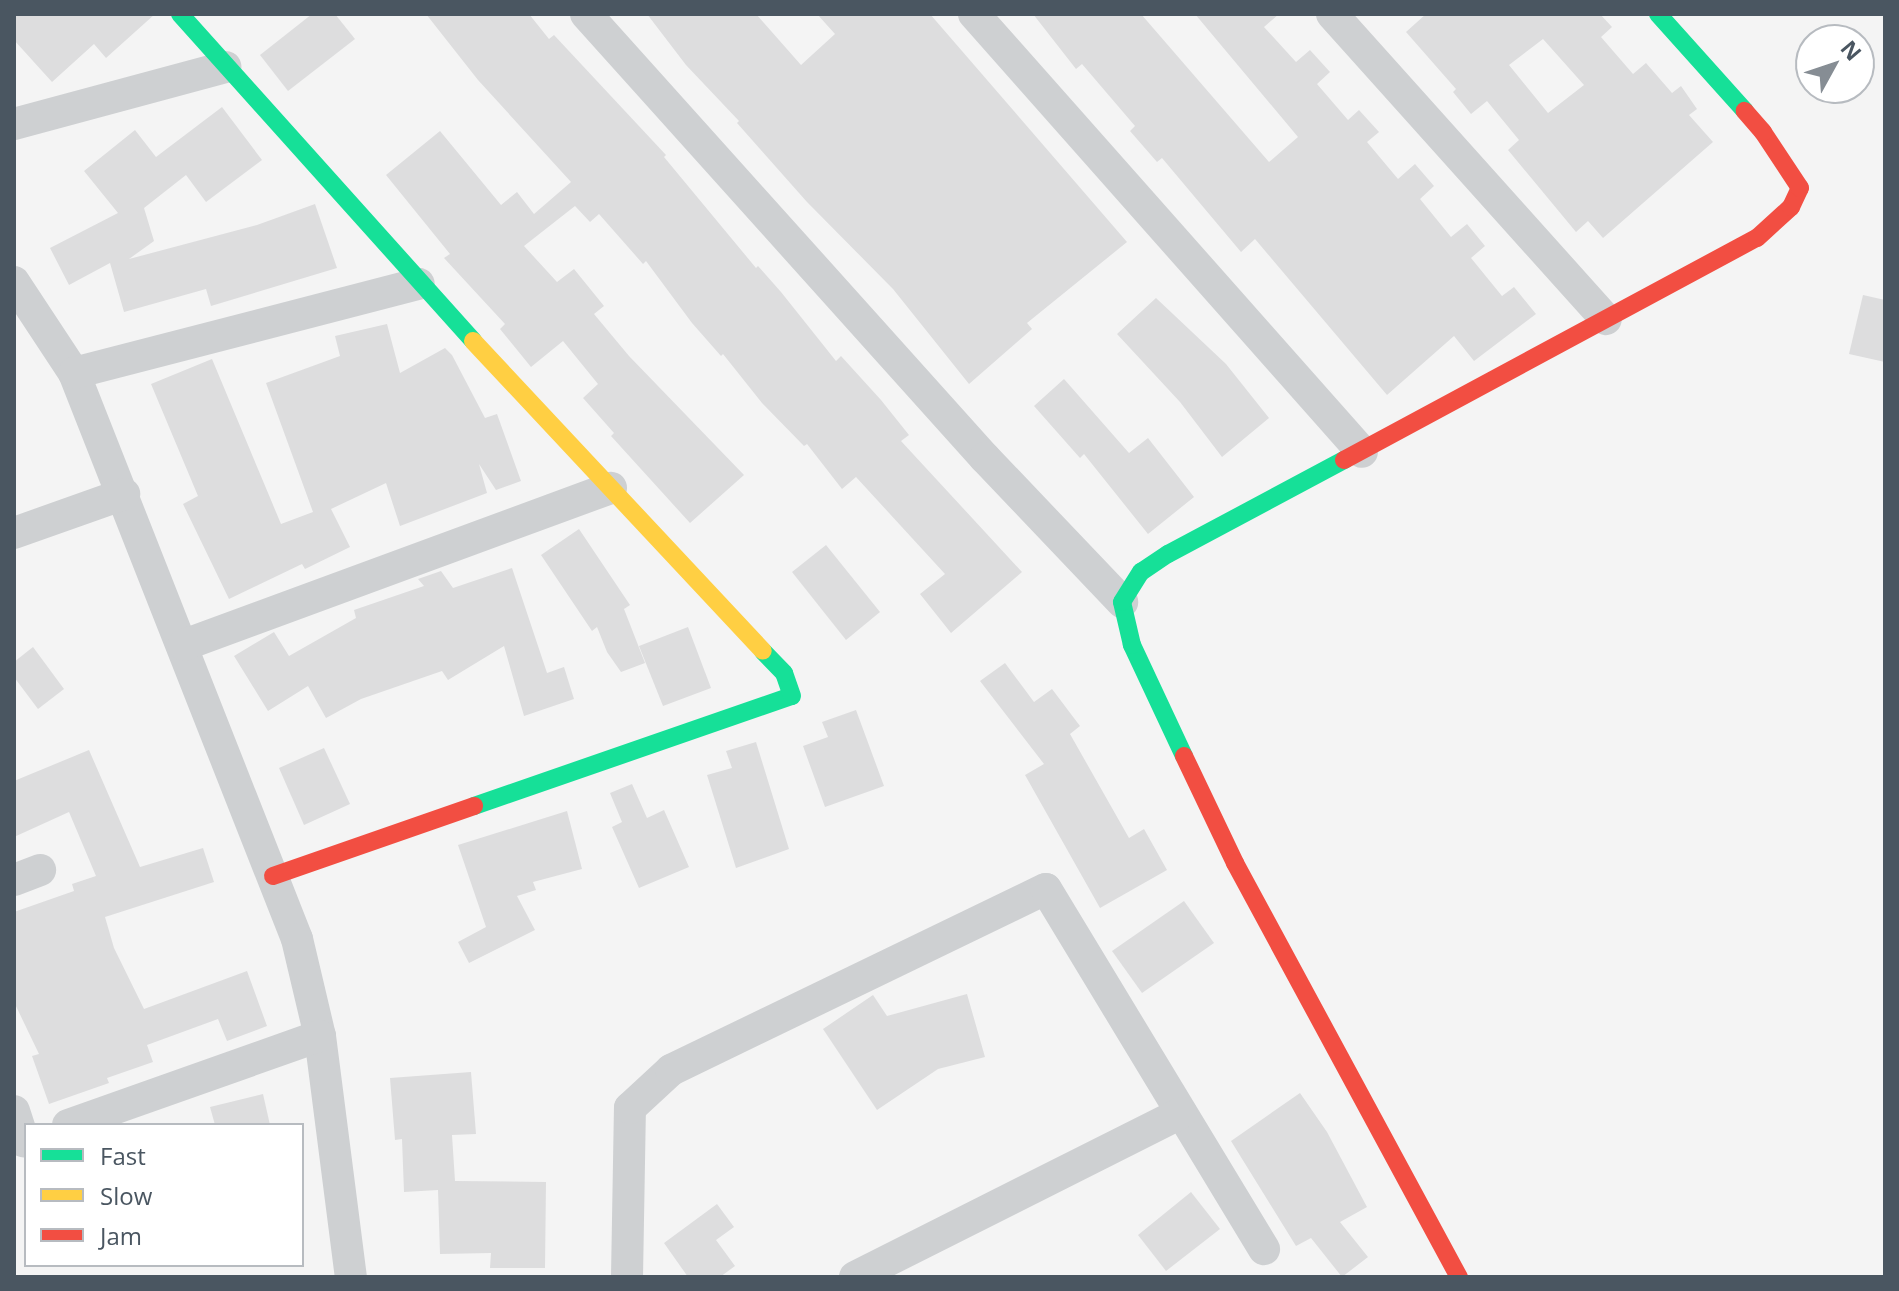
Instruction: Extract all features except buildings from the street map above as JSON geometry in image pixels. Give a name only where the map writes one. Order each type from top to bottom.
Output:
[{"type":"street","points":[[180,14],[419,284],[784,673],[792,696],[273,876]]},
{"type":"street","points":[[586,14],[985,458],[1122,602],[1132,645],[1235,863],[1459,1277]]},
{"type":"street","points":[[974,14],[1362,452]]},
{"type":"street","points":[[1332,14],[1606,319]]},
{"type":"street","points":[[1122,602],[1141,572],[1168,554],[1757,238],[1791,207],[1800,188],[1763,132],[1658,14]]},
{"type":"street","points":[[14,124],[225,67]]},
{"type":"street","points":[[14,282],[74,373],[184,645],[297,939],[320,1036],[351,1277]]},
{"type":"street","points":[[74,373],[419,284]]},
{"type":"street","points":[[184,645],[611,488]]},
{"type":"street","points":[[14,533],[124,494]]},
{"type":"street","points":[[627,1277],[630,1108],[671,1070],[1046,889],[1264,1249]]},
{"type":"street","points":[[74,1123],[320,1036]]},
{"type":"street","points":[[855,1277],[1181,1113]]},
{"type":"traffic: fast","points":[[180,14],[473,341]]},
{"type":"traffic: fast","points":[[1658,14],[1745,111]]},
{"type":"traffic: fast","points":[[1184,756],[1132,645],[1122,602],[1141,572],[1168,554],[1344,460]]},
{"type":"traffic: fast","points":[[474,806],[792,696],[784,673],[763,651]]},
{"type":"traffic: slow","points":[[473,341],[763,651]]},
{"type":"traffic: jam","points":[[1344,460],[1757,238],[1791,207],[1800,188],[1763,132],[1745,111]]},
{"type":"traffic: jam","points":[[1184,756],[1235,863],[1459,1277]]},
{"type":"traffic: jam","points":[[273,876],[474,806]]}]
